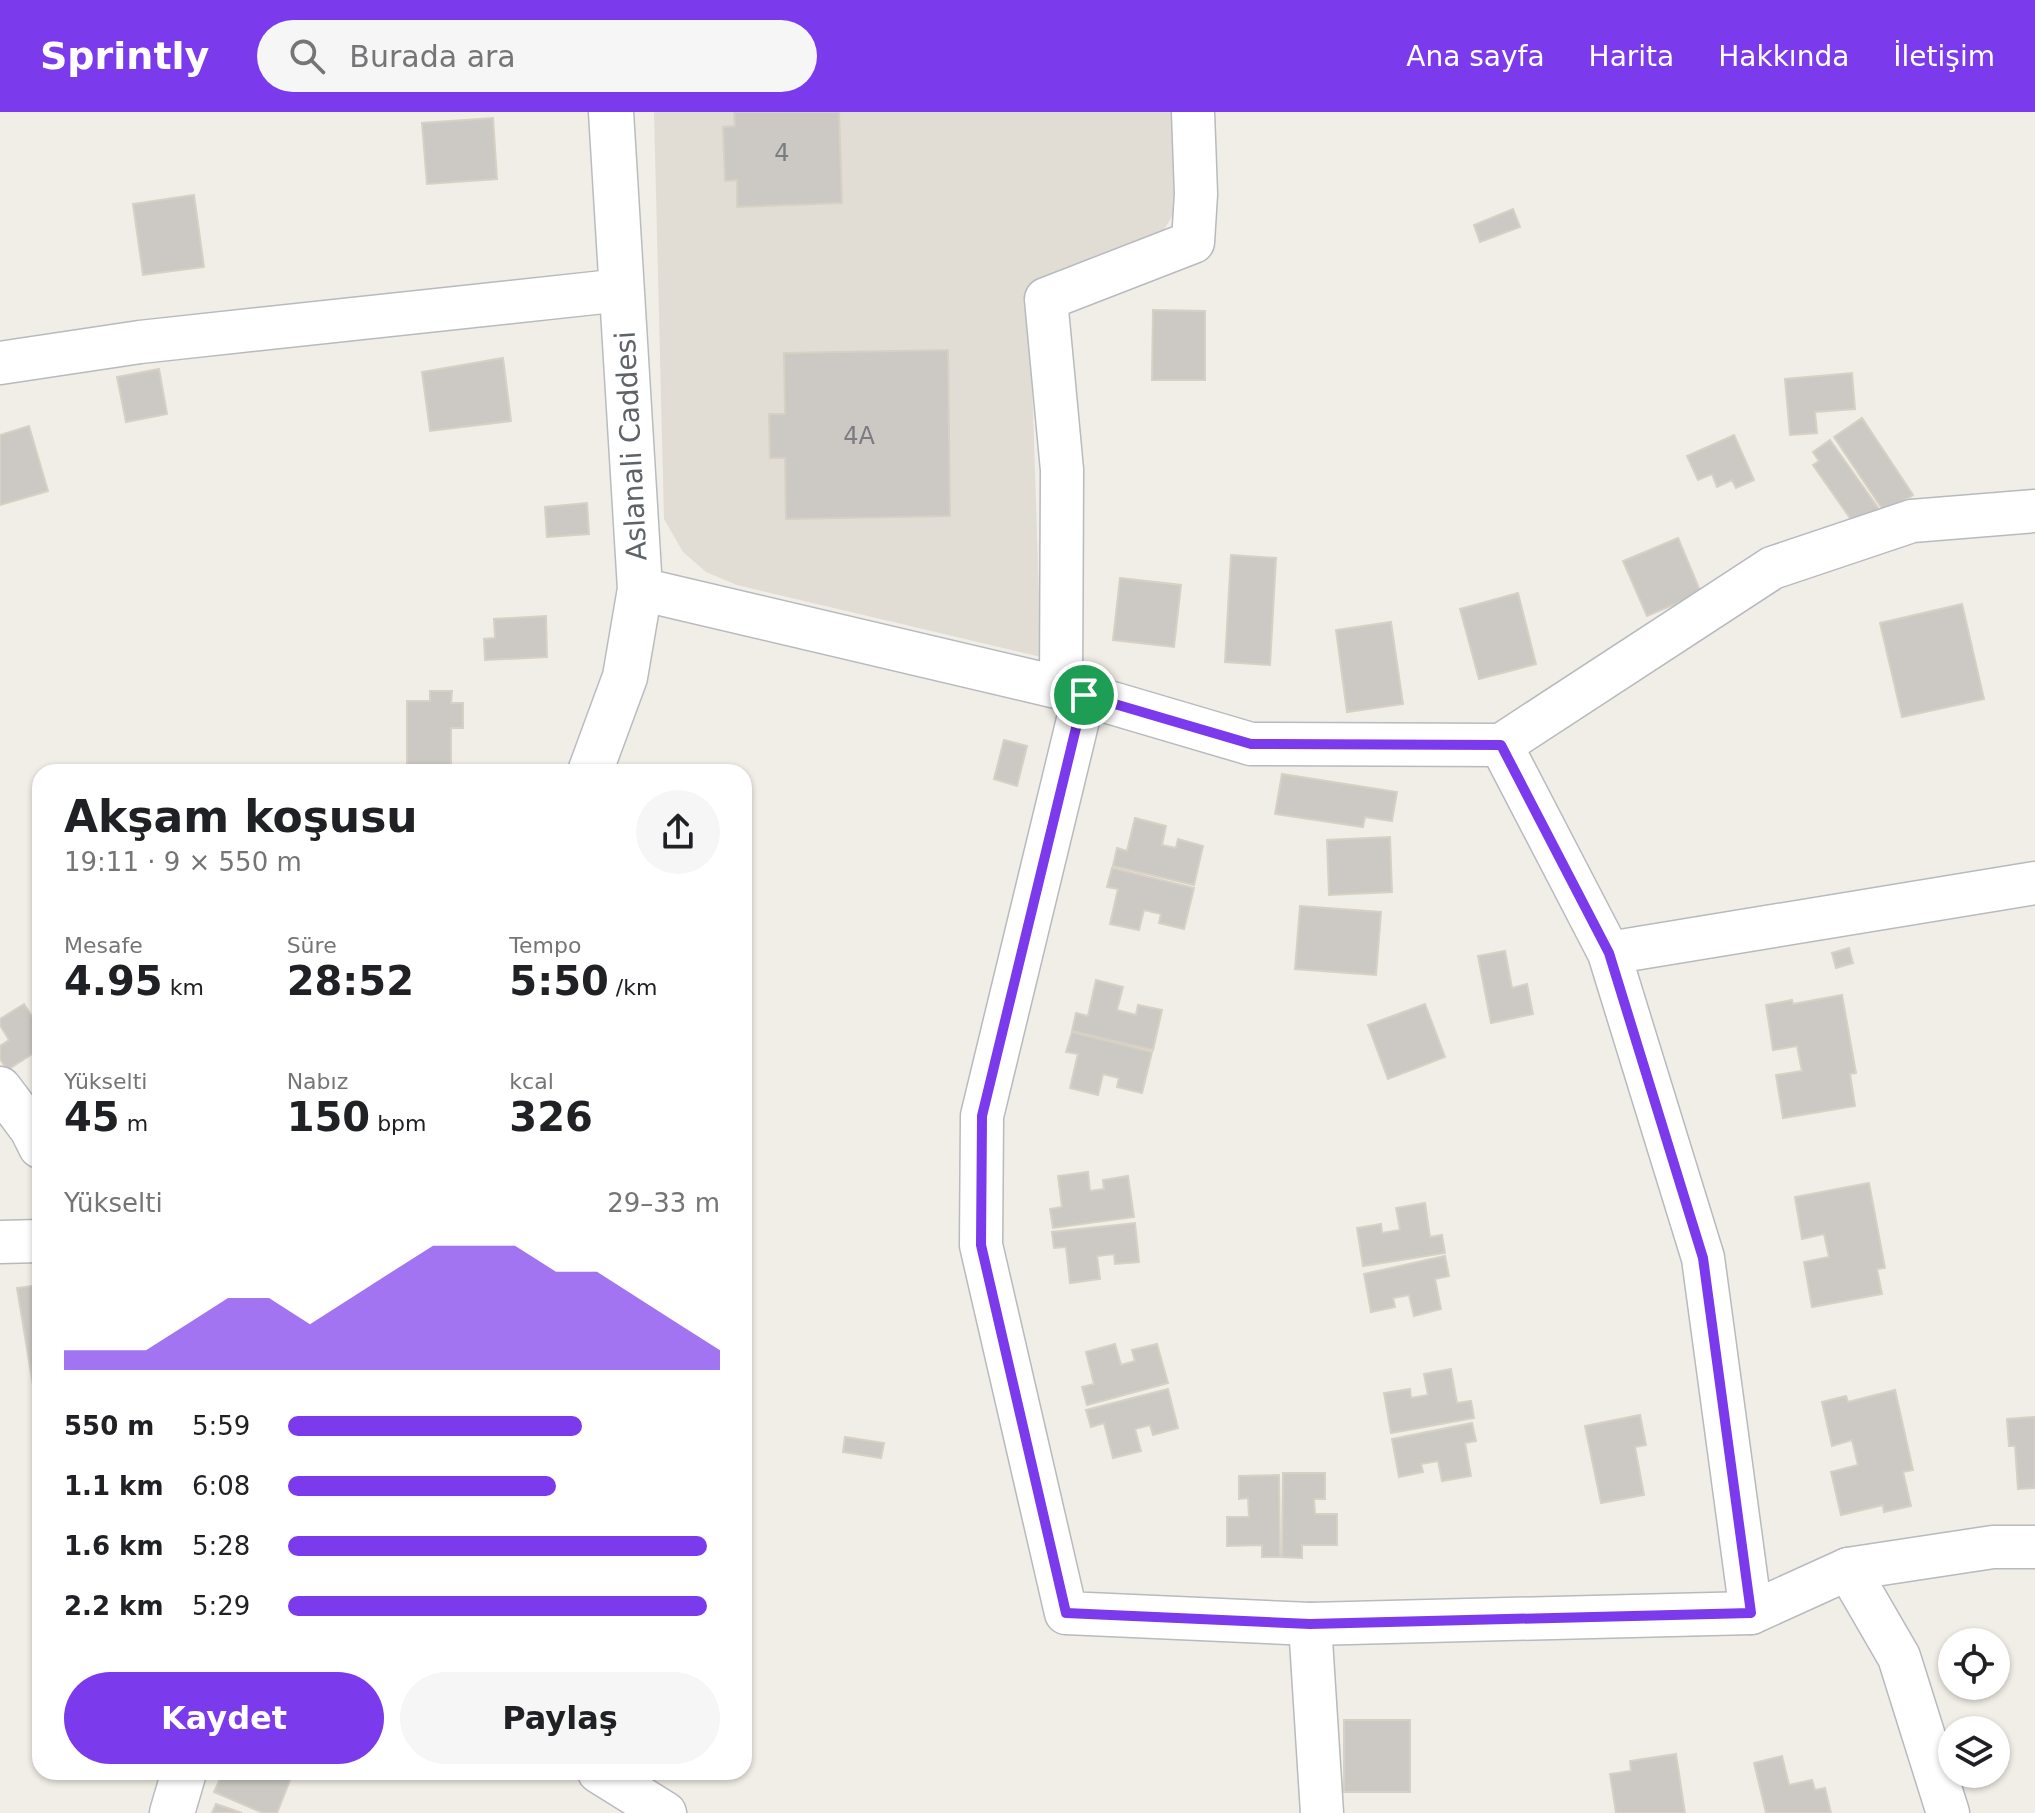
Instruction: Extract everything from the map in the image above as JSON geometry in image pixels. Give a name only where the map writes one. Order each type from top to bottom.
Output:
[{"type":"street","name":"Aslanali Caddesi","points":[[593,764],[625,677],[640,589],[611,112]]},
{"type":"street","points":[[1193,112],[1196,194],[1193,242],[1046,299],[1062,470],[1072,692],[982,1116],[981,1245],[1066,1613],[1310,1624],[1751,1613],[1848,1569],[1993,1547],[2035,1547]]},
{"type":"street","points":[[0,363],[140,342],[622,290]]},
{"type":"street","points":[[640,589],[1072,692],[1251,744],[1501,745],[1772,568],[1912,521],[2035,511]]},
{"type":"street","points":[[1501,745],[1609,953],[1703,1258],[1751,1613]]},
{"type":"street","points":[[1609,953],[2035,883]]},
{"type":"street","points":[[0,1088],[32,1131]]},
{"type":"street","points":[[0,1242],[32,1241]]},
{"type":"street","points":[[1848,1569],[1899,1657],[1948,1813]]},
{"type":"street","points":[[1310,1624],[1322,1813]]},
{"type":"street","points":[[172,1813],[182,1780]]},
{"type":"street","points":[[612,1780],[665,1813]]},
{"type":"shaded area","points":[[654,112],[1180,112],[1185,196],[1151,250],[1029,288],[1041,657],[737,585],[706,572],[683,552],[664,519]]},
{"type":"building","points":[[734,112],[839,112],[842,203],[737,207],[737,180],[725,181],[723,127],[735,126]]},
{"type":"building","points":[[493,118],[497,179],[427,184],[422,123]]},
{"type":"building","points":[[194,195],[204,267],[143,275],[133,204]]},
{"type":"building","points":[[1513,209],[1520,227],[1480,242],[1474,225]]},
{"type":"building","points":[[1153,310],[1205,311],[1205,380],[1152,380]]},
{"type":"building","points":[[948,350],[950,516],[786,519],[785,458],[770,458],[769,414],[785,414],[784,353]]},
{"type":"building","points":[[503,358],[511,421],[430,431],[422,372]]},
{"type":"building","points":[[159,369],[167,414],[126,422],[117,377]]},
{"type":"building","points":[[1852,373],[1855,409],[1815,412],[1817,433],[1790,435],[1785,379]]},
{"type":"building","points":[[1862,418],[1913,495],[1885,513],[1834,437]]},
{"type":"building","points":[[29,426],[48,491],[0,505],[0,435]]},
{"type":"building","points":[[1734,435],[1754,480],[1736,488],[1732,480],[1717,487],[1712,474],[1698,480],[1687,456]]},
{"type":"building","points":[[1830,440],[1881,512],[1857,528],[1813,465],[1819,461],[1813,452]]},
{"type":"building","points":[[587,503],[589,534],[547,537],[545,507]]},
{"type":"building","points":[[1678,538],[1701,593],[1647,616],[1623,561]]},
{"type":"building","points":[[1231,555],[1276,558],[1270,665],[1225,662]]},
{"type":"building","points":[[1120,578],[1181,585],[1174,647],[1113,640]]},
{"type":"building","points":[[1518,593],[1536,664],[1479,679],[1460,609]]},
{"type":"building","points":[[1962,604],[1984,699],[1902,717],[1880,623]]},
{"type":"building","points":[[546,616],[547,657],[485,660],[484,639],[495,638],[494,619]]},
{"type":"building","points":[[1391,622],[1403,704],[1347,712],[1336,630]]},
{"type":"building","points":[[430,691],[452,691],[451,703],[463,703],[463,728],[451,728],[451,764],[407,764],[407,701],[430,701]]},
{"type":"building","points":[[1004,740],[1027,746],[1017,786],[994,779]]},
{"type":"building","points":[[1282,774],[1397,792],[1392,821],[1365,817],[1363,827],[1275,814]]},
{"type":"building","points":[[1135,818],[1166,826],[1162,845],[1176,848],[1178,839],[1203,846],[1194,885],[1113,866],[1117,848],[1127,851]]},
{"type":"building","points":[[1390,837],[1392,892],[1329,895],[1327,840]]},
{"type":"building","points":[[1112,868],[1194,888],[1184,929],[1159,923],[1161,914],[1144,910],[1139,930],[1110,924],[1118,889],[1107,887]]},
{"type":"building","points":[[1300,906],[1381,912],[1376,975],[1295,969]]},
{"type":"building","points":[[1849,948],[1853,963],[1836,968],[1832,953]]},
{"type":"building","points":[[1505,951],[1512,988],[1527,984],[1533,1014],[1491,1023],[1478,956]]},
{"type":"building","points":[[1096,980],[1123,987],[1117,1010],[1136,1015],[1138,1005],[1162,1010],[1153,1050],[1072,1031],[1076,1013],[1088,1016]]},
{"type":"building","points":[[1842,995],[1856,1073],[1850,1074],[1855,1106],[1783,1118],[1776,1075],[1802,1071],[1797,1046],[1773,1050],[1766,1005],[1792,1000],[1793,1004]]},
{"type":"building","points":[[24,1004],[32,1016],[32,1054],[7,1070],[0,1059],[0,1046],[9,1040],[0,1019]]},
{"type":"building","points":[[1425,1004],[1445,1057],[1388,1079],[1368,1025]]},
{"type":"building","points":[[1072,1032],[1152,1052],[1142,1093],[1117,1087],[1119,1078],[1103,1074],[1098,1095],[1070,1088],[1078,1054],[1066,1052]]},
{"type":"building","points":[[1088,1172],[1090,1191],[1104,1189],[1103,1180],[1128,1176],[1134,1217],[1053,1228],[1050,1209],[1062,1207],[1058,1176]]},
{"type":"building","points":[[1869,1183],[1885,1268],[1877,1269],[1882,1294],[1812,1307],[1804,1262],[1829,1257],[1824,1234],[1802,1239],[1795,1197]]},
{"type":"building","points":[[1425,1203],[1430,1237],[1442,1235],[1445,1253],[1363,1266],[1357,1228],[1381,1224],[1382,1233],[1400,1230],[1396,1208]]},
{"type":"building","points":[[1135,1223],[1139,1262],[1115,1264],[1114,1254],[1097,1256],[1100,1279],[1070,1283],[1066,1247],[1054,1248],[1052,1232]]},
{"type":"building","points":[[1445,1256],[1449,1276],[1435,1279],[1441,1309],[1414,1316],[1409,1295],[1393,1298],[1395,1307],[1371,1312],[1364,1274]]},
{"type":"building","points":[[32,1286],[32,1379],[17,1288]]},
{"type":"building","points":[[1115,1344],[1121,1365],[1135,1361],[1132,1350],[1157,1344],[1168,1383],[1087,1405],[1082,1387],[1094,1384],[1086,1352]]},
{"type":"building","points":[[1451,1369],[1457,1403],[1471,1401],[1474,1418],[1391,1433],[1384,1393],[1410,1389],[1411,1398],[1428,1395],[1424,1374]]},
{"type":"building","points":[[1168,1389],[1178,1428],[1153,1435],[1150,1425],[1135,1429],[1141,1451],[1113,1458],[1104,1423],[1091,1427],[1086,1410]]},
{"type":"building","points":[[1895,1390],[1913,1470],[1903,1472],[1911,1506],[1884,1512],[1883,1505],[1841,1515],[1831,1472],[1858,1465],[1852,1440],[1832,1446],[1822,1402],[1846,1396],[1848,1402]]},
{"type":"building","points":[[1640,1415],[1646,1445],[1635,1447],[1644,1495],[1601,1503],[1585,1426]]},
{"type":"building","points":[[2035,1417],[2035,1488],[2018,1489],[2015,1446],[2009,1446],[2007,1419]]},
{"type":"building","points":[[1472,1423],[1476,1441],[1465,1443],[1471,1476],[1442,1481],[1438,1461],[1421,1464],[1423,1472],[1399,1477],[1392,1439]]},
{"type":"building","points":[[845,1437],[884,1443],[881,1458],[843,1452]]},
{"type":"building","points":[[1283,1473],[1325,1473],[1325,1499],[1314,1499],[1315,1514],[1337,1514],[1337,1545],[1302,1545],[1302,1558],[1282,1557]]},
{"type":"building","points":[[1279,1475],[1280,1557],[1262,1557],[1262,1545],[1227,1546],[1227,1517],[1249,1517],[1248,1498],[1239,1499],[1239,1476]]},
{"type":"building","points":[[1344,1720],[1410,1720],[1410,1792],[1344,1792]]},
{"type":"building","points":[[1676,1754],[1685,1813],[1616,1813],[1610,1774],[1631,1771],[1630,1761]]},
{"type":"building","points":[[1782,1756],[1789,1785],[1812,1780],[1815,1790],[1825,1788],[1831,1813],[1766,1813],[1754,1763]]},
{"type":"building","points":[[219,1780],[290,1780],[277,1813],[263,1813],[214,1792]]},
{"type":"building","points":[[216,1804],[242,1813],[212,1813]]},
{"type":"route","points":[[1084,695],[1251,744],[1501,745],[1609,953],[1703,1258],[1751,1613],[1310,1624],[1066,1613],[981,1245],[982,1116],[1084,695]]}]
